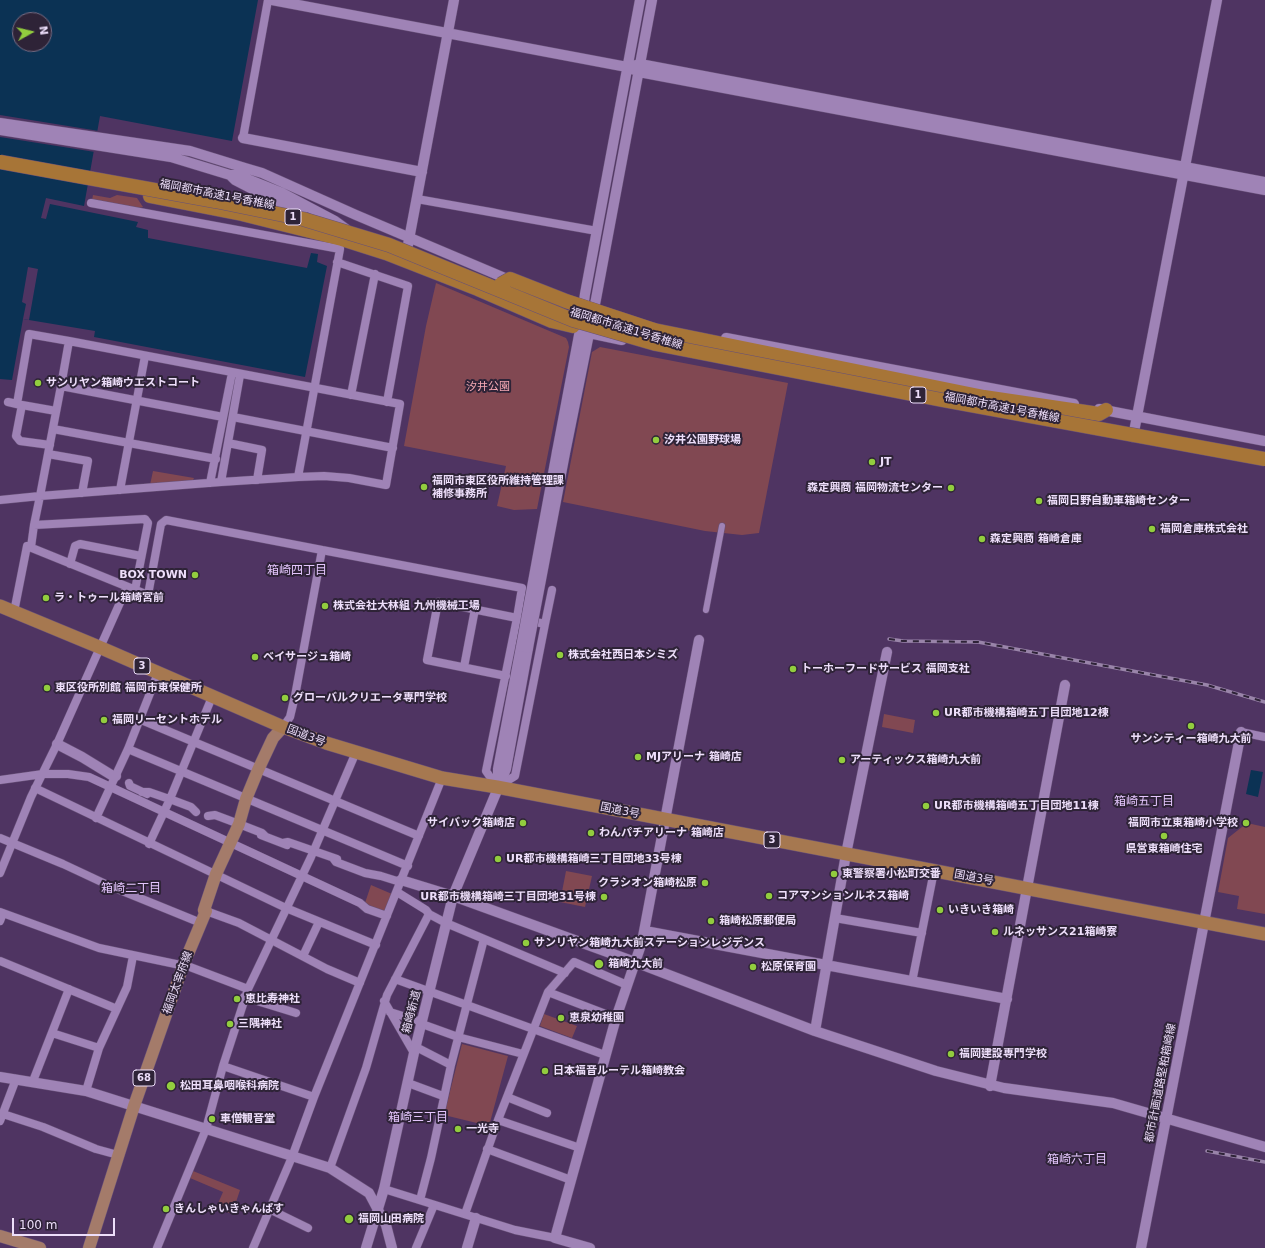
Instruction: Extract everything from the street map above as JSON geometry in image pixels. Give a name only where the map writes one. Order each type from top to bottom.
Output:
[{"type":"highway","name":"福岡都市高速1号香椎線","points":[[0,157],[226,196],[296,211],[347,225],[407,245],[576,314],[620,329],[695,350],[1265,459]]},
{"type":"highway","name":"福岡都市高速1号香椎線","points":[[0,162],[260,210],[345,231],[389,245],[574,320],[656,344],[934,398],[1265,459]]},
{"type":"highway","points":[[106,181],[134,192],[242,214],[342,239],[386,253],[478,289],[552,321],[580,330]]},
{"type":"highway","points":[[501,284],[510,279],[566,301],[654,330],[984,397],[1099,414],[1106,410]]},
{"type":"highway","name":"国道3号","points":[[0,606],[326,744],[442,778],[497,787],[1265,934]]},
{"type":"main road","name":"福岡太宰府線","points":[[90,1248],[134,1106],[183,966],[206,911],[204,910],[216,874],[239,824],[246,798],[258,770],[273,738],[283,727]]},
{"type":"main road","points":[[0,1236],[40,1248]]},
{"type":"street","points":[[268,0],[243,138],[422,172]]},
{"type":"street","points":[[272,0],[1184,171],[1265,190]]},
{"type":"street","points":[[407,250],[454,0]]},
{"type":"street","points":[[588,311],[597,231],[640,0]]},
{"type":"street","points":[[588,311],[640,68],[652,0]]},
{"type":"street","points":[[1133,437],[1217,0]]},
{"type":"street","points":[[0,123],[190,151],[262,174],[553,300],[588,311],[1265,441]]},
{"type":"street","points":[[0,130],[171,156],[230,175],[237,175],[282,193],[334,221],[351,232],[407,250],[546,307],[580,330],[694,355],[1047,419],[1133,437],[1265,459]]},
{"type":"street","points":[[1184,171],[1265,182]]},
{"type":"street","points":[[417,199],[597,231]]},
{"type":"street","points":[[91,203],[340,249],[298,477]]},
{"type":"street","points":[[337,262],[408,286],[387,402]]},
{"type":"street","points":[[351,395],[375,274]]},
{"type":"street","name":"箱崎新道","points":[[366,1248],[384,1189],[415,1050],[453,896],[497,787],[506,769],[525,648],[561,452],[580,330],[588,311]]},
{"type":"street","points":[[0,500],[298,477],[324,476],[349,478],[386,485],[400,404],[314,389],[29,334],[16,436],[20,441],[50,445]]},
{"type":"street","points":[[31,547],[69,342]]},
{"type":"street","points":[[120,490],[145,356]]},
{"type":"street","points":[[210,483],[232,373]]},
{"type":"street","points":[[221,482],[240,374]]},
{"type":"street","points":[[61,386],[223,417]]},
{"type":"street","points":[[8,402],[56,411]]},
{"type":"street","points":[[233,418],[393,448]]},
{"type":"street","points":[[53,429],[216,459]]},
{"type":"street","points":[[228,443],[262,450],[257,480]]},
{"type":"street","points":[[48,454],[88,461],[82,493]]},
{"type":"street","points":[[0,873],[11,842],[35,788],[57,744],[99,647],[131,589],[141,556],[148,523],[145,520],[34,525]]},
{"type":"street","points":[[14,612],[27,546],[148,595],[160,524],[166,520],[522,588],[506,676],[486,771],[497,787],[516,776],[552,590]]},
{"type":"street","points":[[706,610],[722,526]]},
{"type":"street","points":[[70,564],[74,546],[80,544],[141,556]]},
{"type":"street","points":[[283,727],[290,717],[295,696],[322,550]]},
{"type":"street","points":[[506,676],[427,660],[438,602],[545,624]]},
{"type":"street","points":[[464,667],[475,609]]},
{"type":"street","points":[[555,1238],[605,1055],[645,931],[699,640]]},
{"type":"street","points":[[815,1031],[846,854],[887,652]]},
{"type":"street","points":[[96,818],[128,749],[158,673]]},
{"type":"street","points":[[990,1086],[1065,685]]},
{"type":"street","points":[[149,844],[170,800],[212,696]]},
{"type":"street","points":[[139,719],[419,836]]},
{"type":"street","points":[[1241,732],[1265,737]]},
{"type":"street","name":"都市計画道路堅粕箱崎線","points":[[1141,1248],[1241,732]]},
{"type":"street","points":[[57,744],[142,792],[149,792],[159,797],[192,807],[196,812],[208,816],[215,816],[253,829],[256,833],[283,843],[295,847],[300,846],[314,850],[343,861],[346,866],[396,881],[401,880],[453,896],[635,962],[815,1031],[898,1059],[990,1086],[1100,1100],[1265,1147]]},
{"type":"street","points":[[128,749],[408,866]]},
{"type":"street","points":[[157,1248],[206,1129],[244,997],[302,877],[356,752]]},
{"type":"street","points":[[0,780],[43,774],[68,774],[89,777],[360,903],[367,909],[387,916]]},
{"type":"street","points":[[253,1248],[292,1157],[314,1096],[408,866],[442,778]]},
{"type":"street","points":[[35,788],[149,844],[286,908],[376,945]]},
{"type":"street","points":[[0,838],[110,886],[201,923]]},
{"type":"street","points":[[912,982],[934,871]]},
{"type":"street","points":[[397,892],[426,910],[429,914],[446,923],[565,973]]},
{"type":"street","points":[[206,911],[238,923],[360,983]]},
{"type":"street","points":[[330,1168],[366,1068],[384,1001],[429,914]]},
{"type":"street","points":[[1,916],[99,948],[190,967],[248,989]]},
{"type":"street","points":[[835,918],[922,933]]},
{"type":"street","points":[[303,956],[319,922]]},
{"type":"street","points":[[645,931],[1007,999]]},
{"type":"street","points":[[420,1200],[431,1158],[443,1096],[484,939]]},
{"type":"street","points":[[86,1091],[99,1048],[127,987],[133,956]]},
{"type":"street","points":[[0,961],[116,1009]]},
{"type":"street","points":[[465,1214],[506,1097],[532,1028],[548,992],[574,962],[627,985]]},
{"type":"street","points":[[395,980],[467,1004],[605,1055]]},
{"type":"street","points":[[33,1081],[69,989]]},
{"type":"street","points":[[548,992],[616,1018]]},
{"type":"street","points":[[244,997],[296,1013]]},
{"type":"street","points":[[384,1001],[415,1050],[451,1065]]},
{"type":"street","points":[[390,1012],[458,1037],[523,1054]]},
{"type":"street","points":[[52,1033],[99,1048]]},
{"type":"street","points":[[223,1066],[314,1096]]},
{"type":"street","points":[[0,1077],[33,1081],[86,1091],[330,1168],[369,1193],[386,1225],[392,1248]]},
{"type":"street","points":[[16,1079],[1,1118],[43,1127],[96,1149],[118,1155]]},
{"type":"street","points":[[408,1083],[443,1096]]},
{"type":"street","points":[[506,1097],[547,1113]]},
{"type":"street","points":[[498,1120],[580,1148]]},
{"type":"street","points":[[487,1149],[571,1180]]},
{"type":"street","points":[[384,1189],[538,1236],[555,1238],[590,1248]]},
{"type":"street","points":[[416,1248],[434,1205]]},
{"type":"street","points":[[269,1209],[308,1228]]},
{"type":"street","points":[[467,1248],[476,1218]]},
{"type":"green space","points":[[93,195],[110,198],[117,195],[137,198],[143,207],[139,208],[92,200]]},
{"type":"green space","name":"汐井公園","points":[[436,283],[566,338],[568,342],[569,347],[537,509],[514,510],[497,506],[506,466],[404,446],[426,326]]},
{"type":"green space","points":[[600,347],[788,383],[759,533],[742,535],[705,531],[563,502],[592,352]]},
{"type":"green space","points":[[153,471],[194,478],[192,482],[150,485]]},
{"type":"green space","points":[[884,714],[915,720],[913,733],[882,727]]},
{"type":"green space","points":[[1247,823],[1265,827],[1265,914],[1237,909],[1239,896],[1218,892],[1228,838]]},
{"type":"green space","points":[[566,871],[592,876],[585,907],[560,902]]},
{"type":"green space","points":[[371,885],[392,894],[385,914],[365,903]]},
{"type":"green space","points":[[544,1014],[577,1026],[572,1038],[540,1026]]},
{"type":"green space","points":[[462,1044],[508,1056],[489,1126],[444,1115]]},
{"type":"green space","points":[[193,1171],[240,1190],[232,1214],[216,1208],[223,1192],[190,1178]]},
{"type":"water","points":[[0,0],[258,0],[232,141],[100,116],[84,206],[46,198],[41,218],[46,219],[50,204],[138,222],[136,227],[148,230],[148,238],[307,268],[311,253],[318,254],[317,262],[327,266],[305,377],[94,337],[95,331],[23,319],[12,380],[0,379]]},
{"type":"water","points":[[1251,770],[1263,772],[1258,797],[1246,794]]},
{"type":"pier","points":[[0,115],[99,131],[95,152],[0,137]]},
{"type":"pier","points":[[28,267],[38,269],[29,320],[23,319],[26,304],[22,302]]},
{"type":"railway","points":[[889,639],[903,641],[978,642],[1207,685],[1265,702]]},
{"type":"railway","points":[[1207,1151],[1265,1162]]},
{"type":"place","name":"サンリヤン箱崎ウエストコート","points":[[38,383]]},
{"type":"place","name":"汐井公園野球場","points":[[656,440]]},
{"type":"place","name":"JT","points":[[872,462]]},
{"type":"place","name":"福岡市東区役所維持管理課 補修事務所","points":[[424,487]]},
{"type":"place","name":"森定興商 福岡物流センター","points":[[951,488]]},
{"type":"place","name":"福岡日野自動車箱崎センター","points":[[1039,501]]},
{"type":"place","name":"福岡倉庫株式会社","points":[[1152,529]]},
{"type":"place","name":"森定興商 箱崎倉庫","points":[[982,539]]},
{"type":"place","name":"BOX TOWN","points":[[195,575]]},
{"type":"place","name":"ラ・トゥール箱崎宮前","points":[[46,598]]},
{"type":"place","name":"株式会社大林組 九州機械工場","points":[[325,606]]},
{"type":"place","name":"株式会社西日本シミズ","points":[[560,655]]},
{"type":"place","name":"ベイサージュ箱崎","points":[[255,657]]},
{"type":"place","name":"トーホーフードサービス 福岡支社","points":[[793,669]]},
{"type":"place","name":"東区役所別館 福岡市東保健所","points":[[47,688]]},
{"type":"place","name":"グローバルクリエータ専門学校","points":[[285,698]]},
{"type":"place","name":"UR都市機構箱崎五丁目団地12棟","points":[[936,713]]},
{"type":"place","name":"福岡リーセントホテル","points":[[104,720]]},
{"type":"place","name":"サンシティー箱崎九大前","points":[[1191,726]]},
{"type":"place","name":"MJアリーナ 箱崎店","points":[[638,757]]},
{"type":"place","name":"アーティックス箱崎九大前","points":[[842,760]]},
{"type":"place","name":"UR都市機構箱崎五丁目団地11棟","points":[[926,806]]},
{"type":"place","name":"サイバック箱崎店","points":[[523,823]]},
{"type":"place","name":"福岡市立東箱崎小学校","points":[[1246,823]]},
{"type":"place","name":"わんパチアリーナ 箱崎店","points":[[591,833]]},
{"type":"place","name":"県営東箱崎住宅","points":[[1164,836]]},
{"type":"place","name":"UR都市機構箱崎三丁目団地33号棟","points":[[498,859]]},
{"type":"place","name":"東警察署小松町交番","points":[[834,874]]},
{"type":"place","name":"クラシオン箱崎松原","points":[[705,883]]},
{"type":"place","name":"コアマンションルネス箱崎","points":[[769,896]]},
{"type":"place","name":"UR都市機構箱崎三丁目団地31号棟","points":[[604,897]]},
{"type":"place","name":"いきいき箱崎","points":[[940,910]]},
{"type":"place","name":"箱崎松原郵便局","points":[[711,921]]},
{"type":"place","name":"ルネッサンス21箱崎寮","points":[[995,932]]},
{"type":"place","name":"サンリヤン箱崎九大前ステーションレジデンス","points":[[526,943]]},
{"type":"place","name":"箱崎九大前","points":[[599,964]]},
{"type":"place","name":"松原保育園","points":[[753,967]]},
{"type":"place","name":"恵比寿神社","points":[[237,999]]},
{"type":"place","name":"恵泉幼稚園","points":[[561,1018]]},
{"type":"place","name":"三隅神社","points":[[230,1024]]},
{"type":"place","name":"福岡建設専門学校","points":[[951,1054]]},
{"type":"place","name":"日本福音ルーテル箱崎教会","points":[[545,1071]]},
{"type":"place","name":"松田耳鼻咽喉科病院","points":[[171,1086]]},
{"type":"place","name":"車僧観音堂","points":[[212,1119]]},
{"type":"place","name":"一光寺","points":[[458,1129]]},
{"type":"place","name":"きんしゃいきゃんぱす","points":[[166,1209]]},
{"type":"place","name":"福岡山田病院","points":[[349,1219]]},
{"type":"district","name":"箱崎四丁目","points":[[297,571]]},
{"type":"district","name":"箱崎五丁目","points":[[1144,802]]},
{"type":"district","name":"箱崎二丁目","points":[[131,889]]},
{"type":"district","name":"箱崎三丁目","points":[[418,1118]]},
{"type":"district","name":"箱崎六丁目","points":[[1077,1160]]}]
